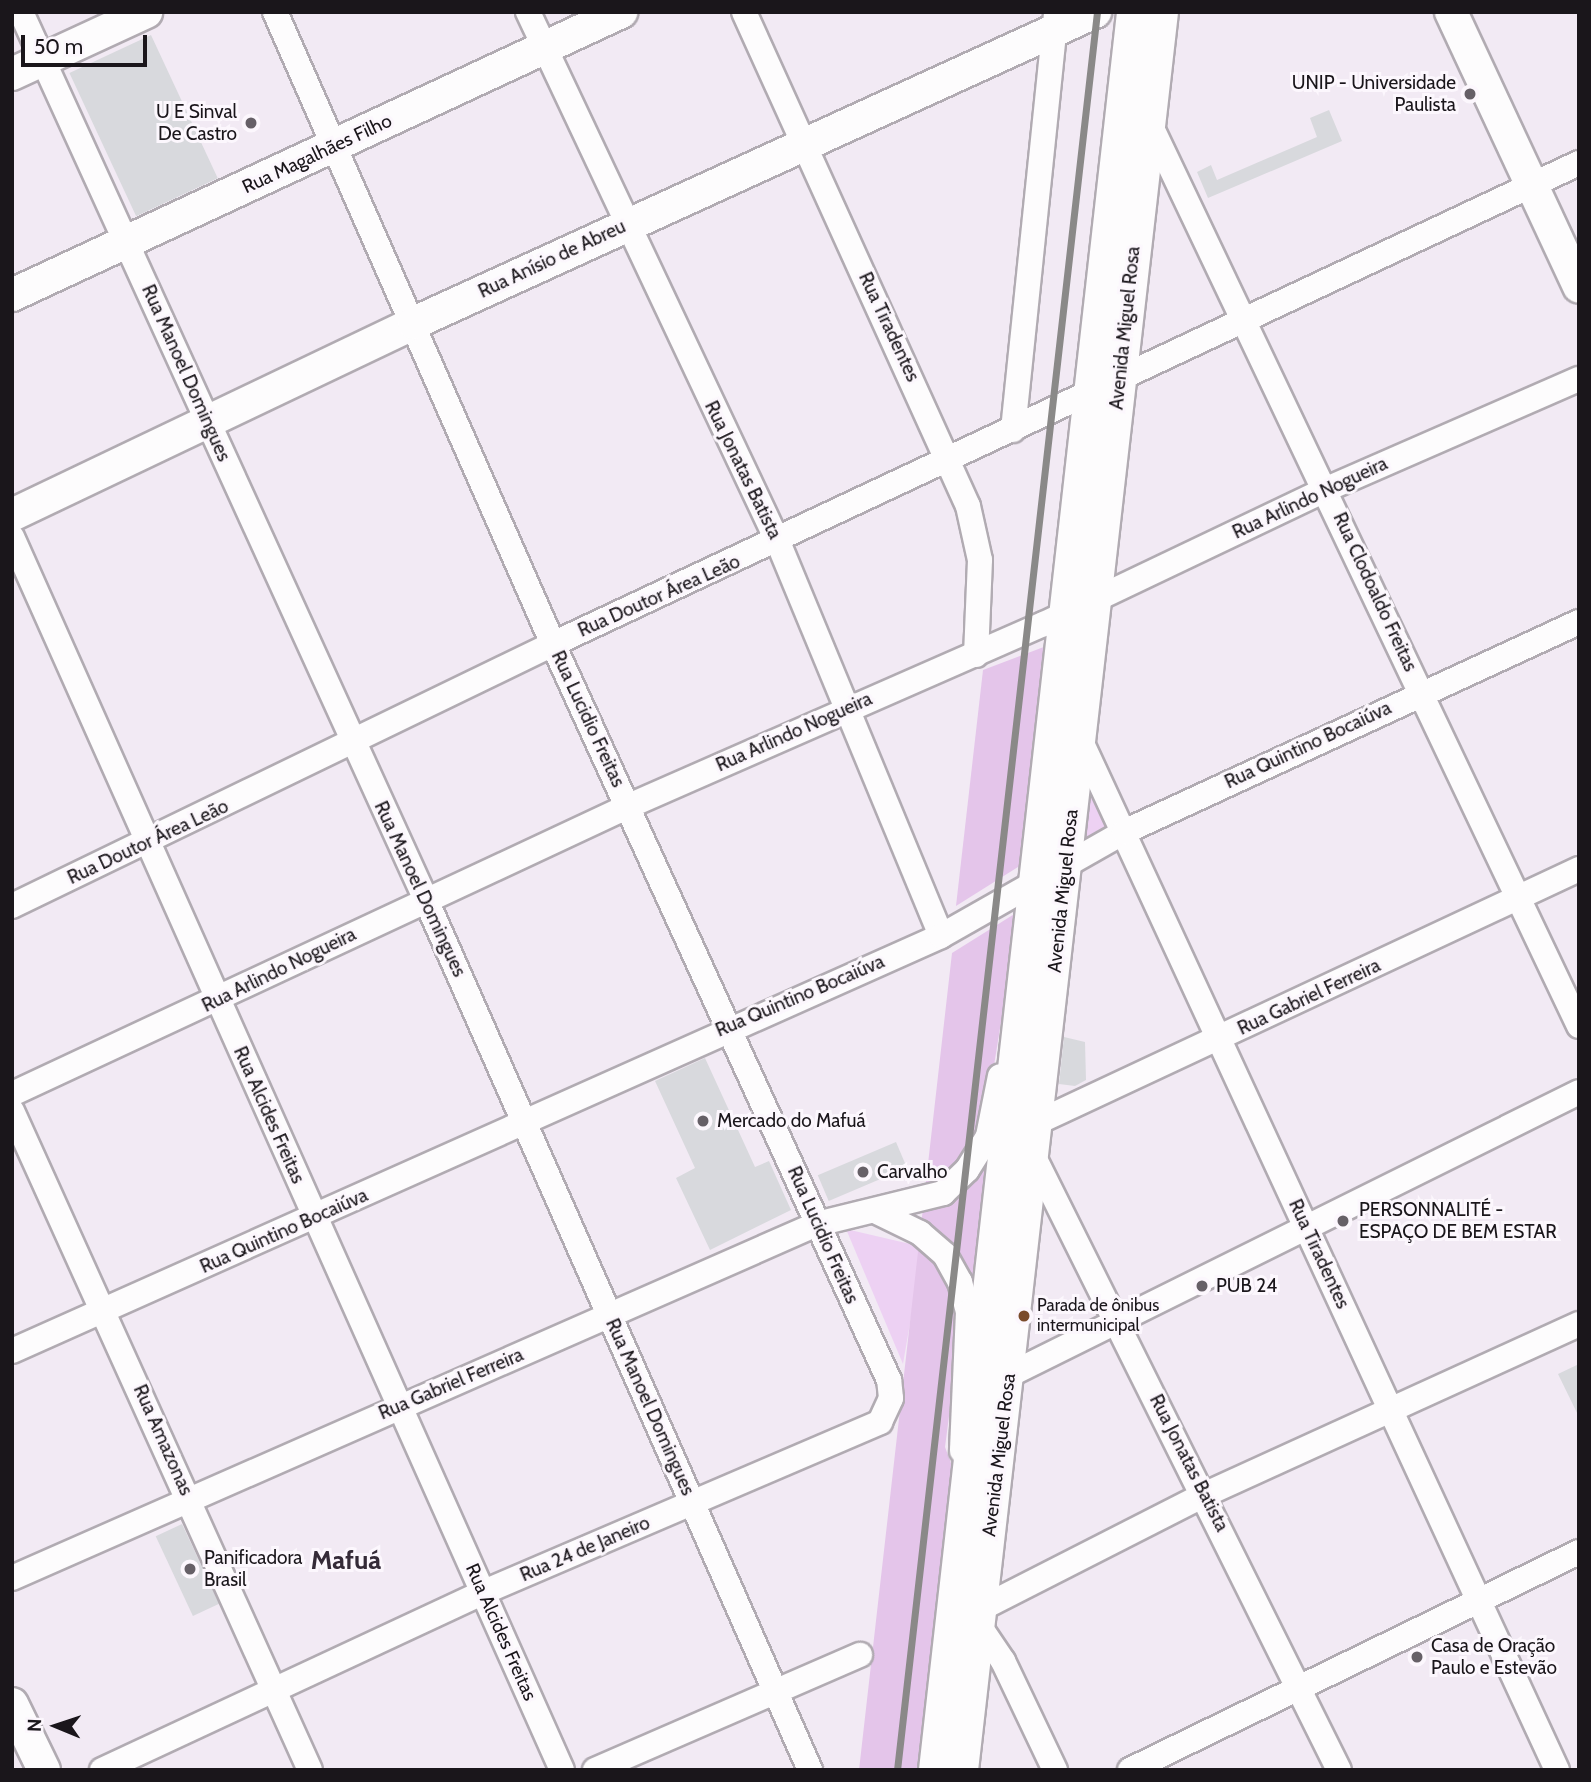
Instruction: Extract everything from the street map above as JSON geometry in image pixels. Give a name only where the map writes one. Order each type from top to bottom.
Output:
[{"type":"main road","points":[[12,74],[146,12]]},
{"type":"main road","name":"Rua Magalhães Filho","points":[[12,295],[545,50],[621,12]]},
{"type":"main road","name":"Rua Anísio de Abreu","points":[[12,514],[625,225],[806,147],[1058,23],[1095,12]]},
{"type":"main road","name":"Avenida Miguel Rosa","points":[[935,1770],[979,1617],[1035,1159],[1095,598],[1093,393],[1133,12]]},
{"type":"main road","name":"Avenida Miguel Rosa","points":[[962,1770],[955,1704],[967,1486],[1028,965],[1027,885],[1056,619],[1093,393],[1149,122],[1162,12]]},
{"type":"main road","points":[[1451,12],[1579,287]]},
{"type":"main road","points":[[12,1704],[44,1770]]},
{"type":"main road","points":[[12,1753],[20,1770]]},
{"type":"street","name":"Rua Manoel Domingues","points":[[21,12],[128,242],[352,744],[426,900],[778,1690],[810,1770]]},
{"type":"street","name":"Rua Lucidio Freitas","points":[[275,12],[553,644],[730,1025],[889,1380],[891,1398],[880,1422]]},
{"type":"street","name":"Rua Jonatas Batista","points":[[528,12],[625,225],[778,542],[849,707],[951,931]]},
{"type":"street","name":"Rua Tiradentes","points":[[744,12],[950,460],[976,532],[980,653]]},
{"type":"street","points":[[1013,430],[1058,23]]},
{"type":"street","name":"Rua Clodoaldo Freitas","points":[[1149,122],[1247,318],[1579,1026]]},
{"type":"street","name":"Rua Doutor Área Leão","points":[[12,906],[147,844],[553,644],[778,542],[1579,163]]},
{"type":"street","name":"Rua Arlindo Nogueira","points":[[12,1094],[629,806],[849,707],[1056,619],[1327,489],[1579,379]]},
{"type":"street","name":"Rua Alcides Freitas","points":[[12,537],[562,1770]]},
{"type":"street","name":"Rua Quintino Bocaiúva","points":[[12,1351],[316,1218],[730,1025],[951,931],[1066,862],[1124,832],[1422,691],[1579,622]]},
{"type":"street","name":"Rua Tiradentes","points":[[1080,739],[1558,1770]]},
{"type":"street","name":"Rua Gabriel Ferreira","points":[[1038,1122],[1579,869]]},
{"type":"street","name":"Rua Gabriel Ferreira","points":[[12,1578],[190,1502],[400,1405],[610,1318],[817,1224],[889,1214],[952,1186],[988,1136],[1010,1018],[1028,965]]},
{"type":"street","points":[[1009,1375],[1115,1320],[1308,1229],[1579,1091]]},
{"type":"street","name":"Rua Amazonas","points":[[12,1111],[106,1311],[310,1770]]},
{"type":"street","name":"Rua Jonatas Batista","points":[[1035,1159],[1206,1494],[1339,1770]]},
{"type":"street","points":[[889,1214],[945,1255],[965,1298],[968,1324],[959,1420],[967,1486]]},
{"type":"street","points":[[1055,1770],[979,1617],[1206,1494],[1579,1324]]},
{"type":"street","name":"Rua 24 de Janeiro","points":[[102,1770],[484,1592],[880,1422]]},
{"type":"street","points":[[1129,1770],[1579,1552]]},
{"type":"street","points":[[595,1770],[860,1655]]},
{"type":"shaded area","points":[[1049,645],[1026,862],[956,906],[983,670]]},
{"type":"shaded area","points":[[1091,786],[1113,828],[1082,840],[1085,788]]},
{"type":"shaded area","points":[[1019,911],[986,1115],[990,1159],[978,1305],[962,1316],[945,1447],[955,1474],[922,1770],[859,1770],[952,953]]},
{"type":"shaded area","points":[[846,1229],[923,1247],[903,1364]]},
{"type":"building","points":[[151,35],[218,178],[136,216],[69,73]]},
{"type":"building","points":[[1329,110],[1342,141],[1208,198],[1197,172],[1211,165],[1217,180],[1317,137],[1310,118]]},
{"type":"building","points":[[1064,1037],[1085,1042],[1086,1080],[1075,1086],[1059,1084]]},
{"type":"building","name":"Mercado do Mafuá","points":[[705,1058],[755,1167],[769,1161],[791,1210],[710,1250],[676,1178],[695,1168],[655,1081]]},
{"type":"building","name":"Carvalho","points":[[896,1142],[907,1168],[829,1201],[818,1175]]},
{"type":"building","points":[[1579,1364],[1579,1417],[1558,1374]]},
{"type":"building","name":"Panificadora Brasil","points":[[182,1524],[219,1604],[193,1616],[156,1536]]},
{"type":"transit line","points":[[897,1770],[1097,12]]},
{"type":"place","name":"UNIP - Universidade Paulista","points":[[1470,94]]},
{"type":"place","name":"U E Sinval De Castro","points":[[251,123]]},
{"type":"place","name":"Mercado do Mafuá","points":[[703,1121]]},
{"type":"place","name":"Carvalho","points":[[863,1172]]},
{"type":"place","name":"PERSONNALITÉ - ESPAÇO DE BEM ESTAR","points":[[1343,1221]]},
{"type":"place","name":"PUB 24","points":[[1202,1286]]},
{"type":"place","name":"Parada de ônibus intermunicipal","points":[[1024,1316]]},
{"type":"place","name":"Panificadora Brasil","points":[[190,1569]]},
{"type":"place","name":"Casa de Oração Paulo e Estevão","points":[[1417,1657]]},
{"type":"district","name":"Mafuá","points":[[346,1561]]}]
